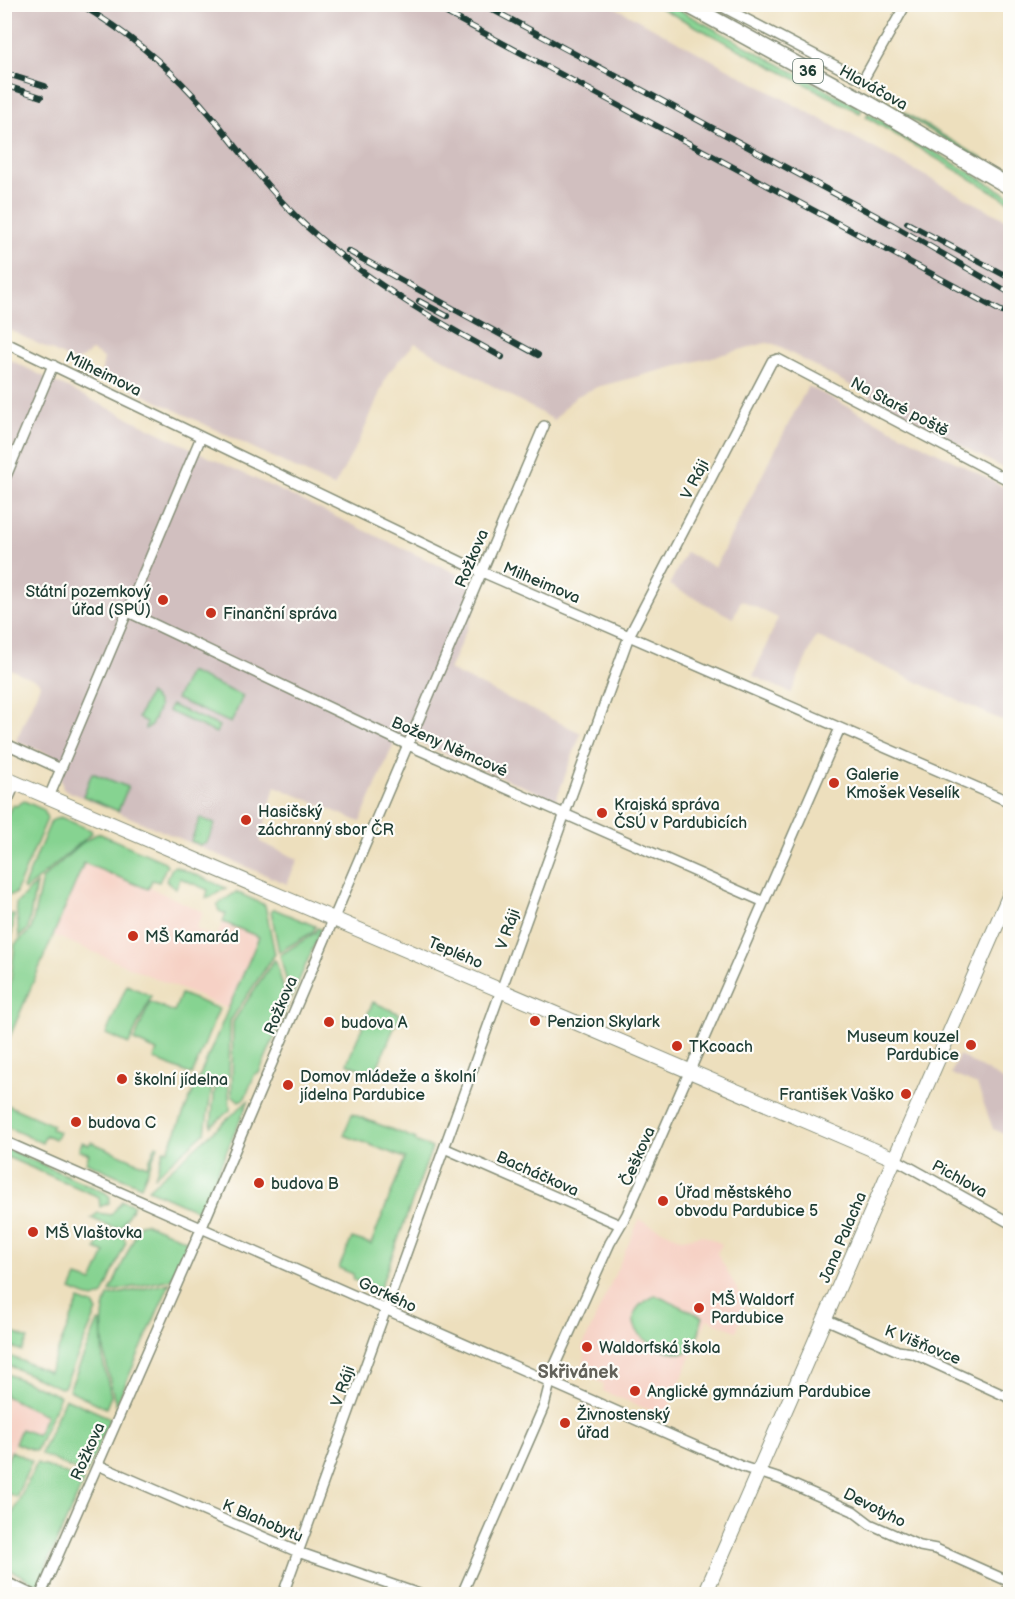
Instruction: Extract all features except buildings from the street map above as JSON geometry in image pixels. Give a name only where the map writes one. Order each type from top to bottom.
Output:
[{"type":"main road","name":"Hlaváčova","points":[[686,4],[879,110],[1011,187]]},
{"type":"main road","name":"Teplého","points":[[10,780],[895,1159]]},
{"type":"main road","name":"Jana Palacha","points":[[705,1594],[1011,894]]},
{"type":"street","name":"Hlaváčova","points":[[717,4],[863,81],[906,4]]},
{"type":"street","name":"Milheimova","points":[[4,342],[482,572],[1011,802]]},
{"type":"street","name":"Na Staré poště","points":[[775,358],[1011,481]]},
{"type":"street","name":"V Ráji","points":[[283,1594],[629,636],[775,358]]},
{"type":"street","points":[[4,481],[53,365]]},
{"type":"street","name":"Rožkova","points":[[40,1594],[202,1227],[544,426]]},
{"type":"street","points":[[49,797],[201,436]]},
{"type":"street","name":"Boženy Němcové","points":[[126,612],[408,745],[764,902]]},
{"type":"street","name":"Češkova","points":[[462,1594],[544,1406],[554,1367],[691,1070],[840,728]]},
{"type":"street","points":[[4,743],[61,769]]},
{"type":"street","points":[[4,809],[10,780]]},
{"type":"street","name":"Gorkého","points":[[4,1141],[758,1472]]},
{"type":"street","name":"Bacháčkova","points":[[444,1148],[620,1225]]},
{"type":"street","name":"Pichlova","points":[[895,1159],[1011,1222]]},
{"type":"street","name":"K Višňovce","points":[[825,1319],[898,1351],[912,1353],[1011,1398]]},
{"type":"street","name":"K Blahobytu","points":[[98,1465],[298,1552],[418,1594]]},
{"type":"street","name":"Devotyho","points":[[758,1472],[853,1511],[870,1524],[917,1545],[936,1549],[1011,1583]]},
{"type":"street","points":[[4,1581],[31,1594]]},
{"type":"street","points":[[1006,1594],[1011,1583]]},
{"type":"shaded area","points":[[4,5],[611,5],[1010,222],[1010,472],[774,344],[766,343],[597,387],[575,397],[554,420],[415,343],[388,373],[362,435],[334,487],[101,374],[104,358],[92,351],[76,362],[5,328]]},
{"type":"shaded area","points":[[4,357],[215,460],[485,587],[449,670],[581,733],[556,800],[398,734],[360,822],[275,786],[260,842],[298,859],[287,884],[63,789],[55,757],[16,741],[40,685],[38,681],[5,667]]},
{"type":"shaded area","points":[[808,386],[1010,490],[1010,724],[816,636],[791,693],[753,676],[778,618],[741,600],[733,618],[669,585],[686,552],[715,567]]},
{"type":"shaded area","name":"MŠ Kamarád","points":[[84,863],[148,889],[149,887],[203,912],[196,929],[216,938],[223,922],[259,937],[228,1009],[53,935]]},
{"type":"shaded area","points":[[959,1055],[1010,1084],[1010,1137],[993,1129],[977,1085],[951,1074]]},
{"type":"shaded area","points":[[639,1220],[682,1239],[703,1235],[722,1244],[717,1253],[747,1307],[736,1331],[707,1319],[665,1417],[603,1391],[604,1384],[580,1372],[585,1358],[582,1348]]},
{"type":"shaded area","points":[[5,1396],[46,1415],[37,1436],[21,1429],[5,1467]]},
{"type":"green space","points":[[655,5],[670,5],[862,109],[860,113]]},
{"type":"green space","points":[[878,97],[1010,175],[1010,178],[877,99]]},
{"type":"green space","points":[[868,113],[1010,196],[1010,202],[866,117]]},
{"type":"green space","points":[[189,672],[243,696],[231,723],[176,699]]},
{"type":"green space","points":[[149,694],[156,700],[159,707],[151,726],[145,729],[146,722],[138,718]]},
{"type":"green space","points":[[171,705],[219,726],[216,733],[168,711]]},
{"type":"green space","points":[[92,773],[128,787],[118,811],[83,796]]},
{"type":"green space","points":[[24,801],[44,810],[47,819],[15,894],[5,896],[5,821],[12,805],[16,806]]},
{"type":"green space","points":[[60,817],[91,830],[92,833],[25,890],[23,888],[51,821]]},
{"type":"green space","points":[[200,818],[215,824],[207,842],[200,845],[191,841]]},
{"type":"green space","points":[[98,833],[165,862],[167,865],[159,882],[152,880],[148,889],[84,863],[5,1048],[5,1005],[9,995],[15,944],[31,930],[42,879],[82,843]]},
{"type":"green space","points":[[175,866],[226,888],[206,898],[208,890],[180,878],[176,888],[166,881]]},
{"type":"green space","points":[[36,884],[28,929],[19,937],[16,904]]},
{"type":"green space","points":[[236,892],[265,905],[275,954],[230,1021],[229,1076],[212,1086],[205,1132],[155,1176],[164,1149],[168,1150],[259,937],[223,922],[226,914],[219,911],[217,905]]},
{"type":"green space","points":[[274,909],[315,926],[313,932],[279,952],[271,911]]},
{"type":"green space","points":[[11,914],[14,915],[5,997],[5,930]]},
{"type":"green space","points":[[317,928],[321,929],[291,999],[280,955],[315,933]]},
{"type":"green space","points":[[274,960],[288,1005],[259,1073],[255,1074],[245,1098],[239,1101],[232,1095],[233,1022]]},
{"type":"green space","points":[[127,985],[151,996],[129,1044],[106,1034]]},
{"type":"green space","points":[[181,994],[219,1009],[192,1075],[154,1059],[157,1051],[134,1041],[150,1002],[174,1012]]},
{"type":"green space","points":[[373,1002],[400,1014],[374,1075],[347,1063]]},
{"type":"green space","points":[[228,1080],[230,1110],[211,1126],[215,1088]]},
{"type":"green space","points":[[249,1100],[207,1196],[210,1198],[203,1213],[148,1189]]},
{"type":"green space","points":[[5,1104],[53,1125],[51,1129],[59,1132],[55,1139],[46,1135],[42,1143],[5,1126]]},
{"type":"green space","points":[[352,1114],[416,1139],[415,1141],[432,1148],[379,1291],[354,1280],[353,1274],[339,1268],[352,1238],[371,1244],[405,1158],[344,1135]]},
{"type":"green space","points":[[82,1142],[89,1145],[91,1142],[147,1166],[156,1145],[158,1146],[141,1186],[86,1162],[89,1154],[79,1150]]},
{"type":"green space","points":[[5,1148],[106,1193],[110,1197],[109,1203],[100,1207],[99,1197],[7,1157],[5,1159]]},
{"type":"green space","points":[[122,1201],[134,1205],[121,1227],[112,1227],[91,1218],[98,1213],[111,1215]]},
{"type":"green space","points":[[145,1223],[188,1241],[171,1279],[110,1292],[140,1224]]},
{"type":"green space","points":[[109,1230],[123,1236],[126,1242],[103,1295],[93,1299],[71,1290],[77,1277],[92,1282],[105,1253],[96,1249],[103,1232]]},
{"type":"green space","points":[[170,1283],[116,1405],[104,1350],[103,1321],[108,1296]]},
{"type":"green space","points":[[655,1295],[703,1317],[697,1339],[689,1351],[683,1353],[663,1349],[652,1344],[636,1329],[634,1319],[637,1309]]},
{"type":"green space","points":[[79,1300],[93,1305],[97,1311],[64,1387],[60,1388],[5,1364],[5,1354],[49,1372]]},
{"type":"green space","points":[[98,1322],[101,1322],[103,1362],[111,1396],[106,1408],[69,1390]]},
{"type":"green space","points":[[5,1329],[28,1339],[22,1351],[7,1345],[5,1350]]},
{"type":"green space","points":[[5,1373],[60,1396],[36,1451],[15,1443],[21,1429],[37,1435],[46,1415],[5,1396]]},
{"type":"green space","points":[[65,1398],[110,1418],[86,1475],[41,1454]]},
{"type":"green space","points":[[11,1451],[32,1461],[16,1497],[5,1492],[5,1467]]},
{"type":"green space","points":[[37,1463],[84,1481],[46,1566],[48,1571],[41,1586],[5,1567],[4,1531]]},
{"type":"railway","points":[[430,4],[1010,316]]},
{"type":"railway","points":[[482,4],[893,225],[1010,293]]},
{"type":"railway","points":[[81,5],[141,46],[168,70],[208,112],[276,195],[328,245],[400,298],[502,357]]},
{"type":"railway","points":[[4,73],[45,86]]},
{"type":"railway","points":[[4,85],[41,97]]},
{"type":"railway","points":[[907,223],[1010,278]]},
{"type":"railway","points":[[348,251],[538,355]]},
{"type":"railway","points":[[419,301],[447,316]]},
{"type":"place","name":"Státní pozemkový úřad (SPÚ)","points":[[163,600]]},
{"type":"place","name":"Finanční správa","points":[[211,613]]},
{"type":"place","name":"Galerie Kmošek Veselík","points":[[834,783]]},
{"type":"place","name":"Krajská správa ČSÚ v Pardubicích","points":[[602,813]]},
{"type":"place","name":"Hasičský záchranný sbor ČR","points":[[246,820]]},
{"type":"place","name":"MŠ Kamarád","points":[[133,936]]},
{"type":"place","name":"Penzion Skylark","points":[[535,1021]]},
{"type":"place","name":"budova A","points":[[329,1022]]},
{"type":"place","name":"Museum kouzel Pardubice","points":[[971,1045]]},
{"type":"place","name":"TKcoach","points":[[677,1046]]},
{"type":"place","name":"školní jídelna","points":[[122,1079]]},
{"type":"place","name":"Domov mládeže a školní jídelna Pardubice","points":[[288,1085]]},
{"type":"place","name":"František Vaško","points":[[906,1094]]},
{"type":"place","name":"budova C","points":[[76,1122]]},
{"type":"place","name":"budova B","points":[[259,1183]]},
{"type":"place","name":"Úřad městského obvodu Pardubice 5","points":[[663,1201]]},
{"type":"place","name":"MŠ Vlaštovka","points":[[33,1232]]},
{"type":"place","name":"MŠ Waldorf Pardubice","points":[[699,1308]]},
{"type":"place","name":"Waldorfská škola","points":[[587,1347]]},
{"type":"place","name":"Anglické gymnázium Pardubice","points":[[635,1391]]},
{"type":"place","name":"Živnostenský úřad","points":[[565,1423]]},
{"type":"district","name":"Skřivánek","points":[[578,1372]]}]
